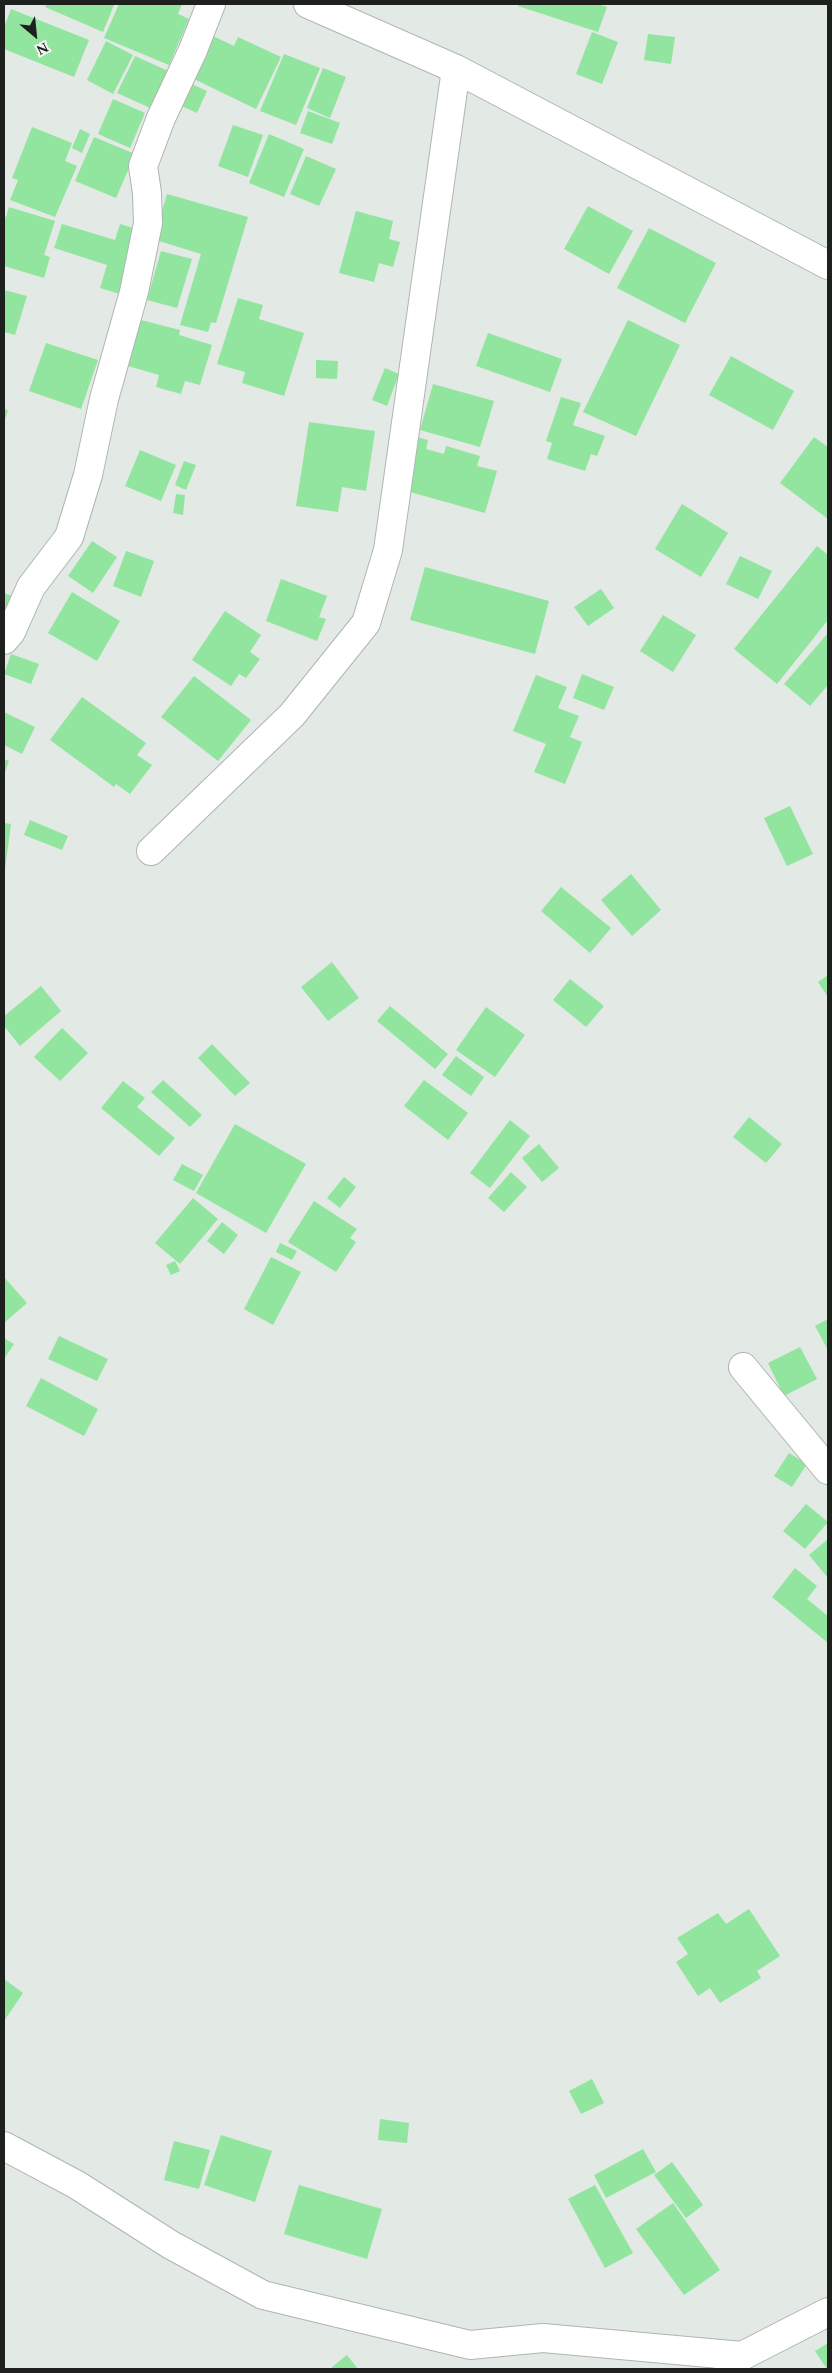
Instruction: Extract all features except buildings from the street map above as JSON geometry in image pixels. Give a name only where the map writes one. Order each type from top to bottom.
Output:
[{"type":"street","points":[[4,640],[11,632],[31,587],[69,537],[88,475],[104,399],[134,292],[148,224],[147,193],[143,166],[161,118],[193,50],[211,4]]},
{"type":"street","points":[[308,4],[456,69],[828,265]]},
{"type":"street","points":[[151,850],[292,715],[366,623],[388,550],[456,69]]},
{"type":"street","points":[[743,1367],[828,1470]]},
{"type":"street","points":[[4,2146],[77,2185],[171,2245],[263,2295],[470,2345],[543,2338],[735,2363],[828,2312]]}]
